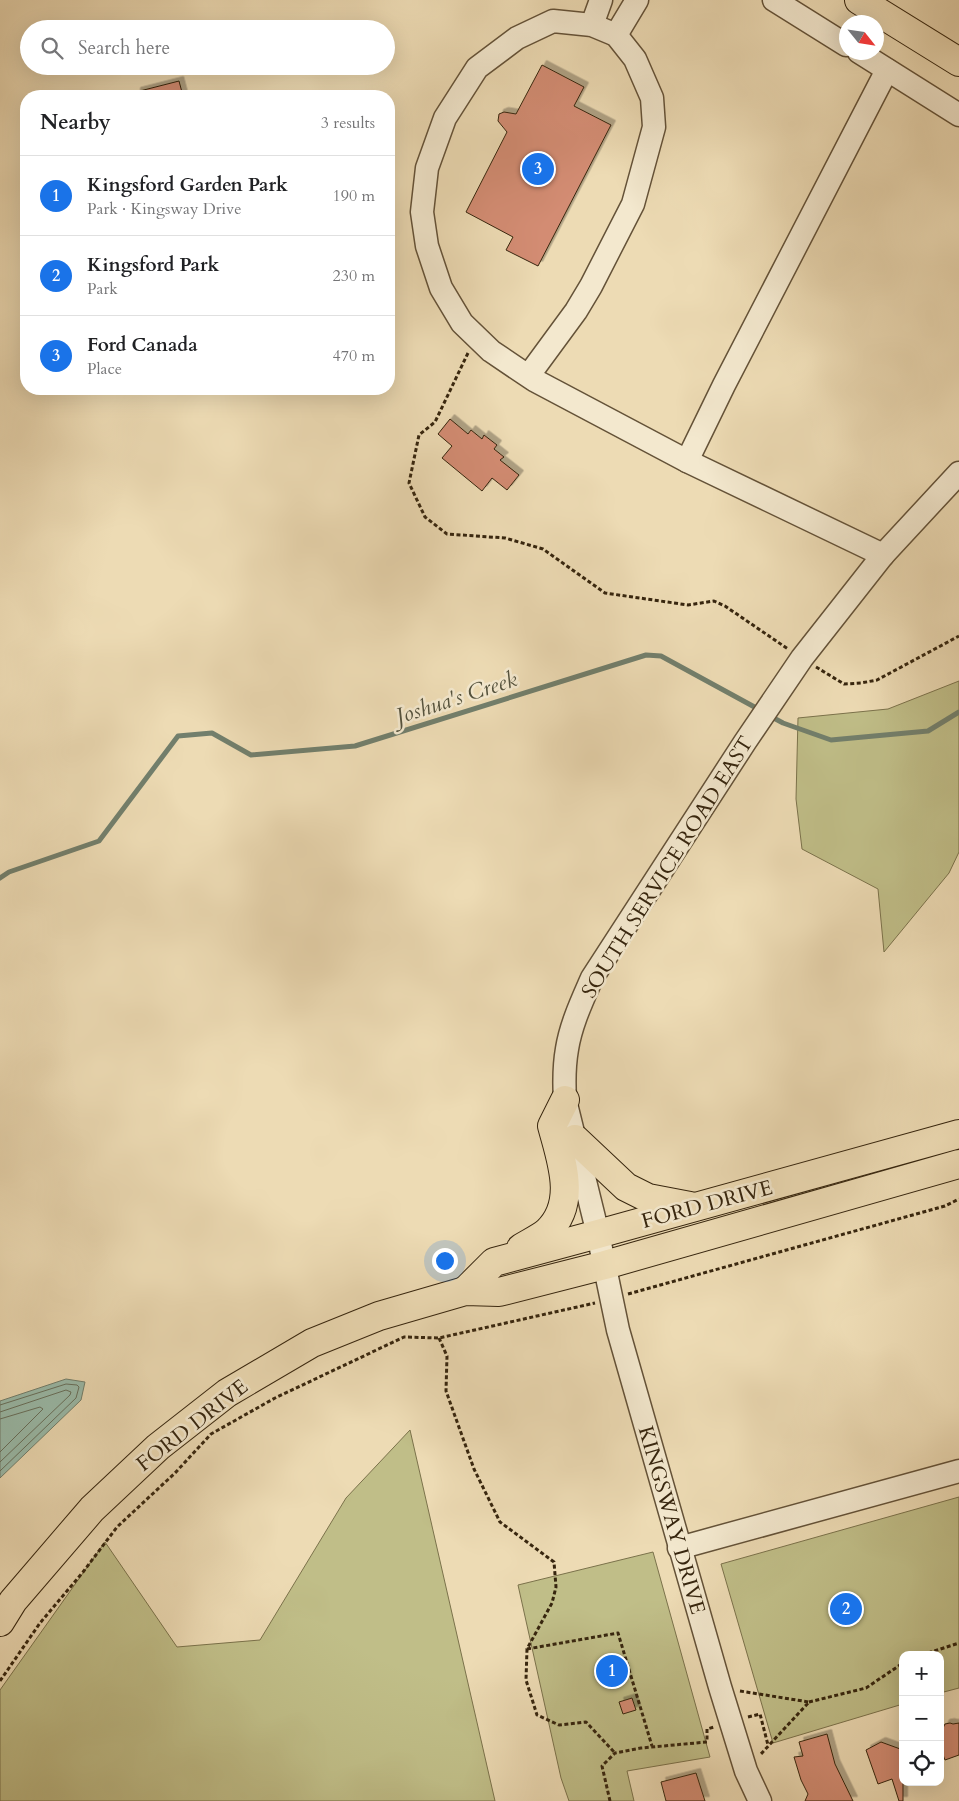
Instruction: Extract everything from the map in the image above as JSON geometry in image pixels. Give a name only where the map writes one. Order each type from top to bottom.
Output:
[{"type":"main road","points":[[859,0],[959,62]]},
{"type":"main road","points":[[505,1259],[547,1232],[559,1216],[565,1198],[566,1185],[552,1126],[565,1100]]},
{"type":"main road","name":"FORD DRIVE","points":[[465,1291],[494,1262],[959,1134]]},
{"type":"main road","points":[[575,1139],[626,1187],[648,1198],[697,1207]]},
{"type":"main road","name":"FORD DRIVE","points":[[0,1622],[13,1601],[92,1510],[158,1447],[227,1393],[312,1343],[380,1316],[465,1291],[498,1292],[605,1264],[959,1164]]},
{"type":"street","points":[[592,25],[601,0]]},
{"type":"street","points":[[616,35],[637,0]]},
{"type":"street","points":[[774,0],[839,41]]},
{"type":"street","points":[[529,375],[592,286],[633,204],[654,127],[652,98],[635,59],[616,35],[592,25],[553,21],[518,38],[477,68],[445,118],[426,168],[422,212],[427,246],[441,288],[462,324],[491,351],[534,380],[687,461],[883,555]]},
{"type":"street","points":[[871,60],[959,115]]},
{"type":"street","points":[[687,461],[724,385],[887,70]]},
{"type":"street","name":"SOUTH SERVICE ROAD EAST","points":[[598,1234],[565,1100],[564,1080],[567,1048],[577,1012],[592,978],[745,742],[802,658],[883,555],[959,472]]},
{"type":"street","name":"KINGSWAY DRIVE","points":[[598,1234],[611,1299],[679,1548],[746,1771],[760,1801]]},
{"type":"street","points":[[679,1548],[959,1471]]},
{"type":"path","points":[[476,336],[435,422],[420,434],[409,483],[425,517],[447,534],[505,538],[544,549],[605,593],[688,605],[714,601],[725,606],[844,684],[878,680],[959,636]]},
{"type":"path","points":[[0,1681],[40,1623],[118,1527],[211,1434],[275,1398],[404,1337],[439,1338],[611,1299],[945,1206],[959,1199]]},
{"type":"path","points":[[439,1338],[447,1356],[446,1391],[474,1469],[500,1522],[554,1562],[556,1586],[552,1603],[528,1649],[526,1680],[536,1716],[559,1725],[586,1722],[615,1754]]},
{"type":"path","points":[[528,1649],[618,1633],[652,1746]]},
{"type":"path","points":[[934,1651],[959,1643]]},
{"type":"path","points":[[720,1687],[809,1702],[866,1688],[899,1666]]},
{"type":"path","points":[[746,1771],[809,1702]]},
{"type":"path","points":[[610,1801],[602,1766],[615,1754],[652,1746],[707,1742],[707,1729],[760,1714],[768,1745]]},
{"type":"shaded area","points":[[959,681],[959,852],[949,873],[884,952],[878,889],[802,849],[796,799],[798,718],[888,709]]},
{"type":"shaded area","points":[[410,1430],[495,1801],[0,1801],[0,1690],[105,1542],[177,1647],[260,1640],[346,1498]]},
{"type":"shaded area","points":[[959,1497],[959,1688],[944,1692],[944,1651],[899,1651],[899,1705],[773,1743],[721,1564]]},
{"type":"shaded area","points":[[653,1552],[710,1757],[627,1771],[634,1801],[569,1801],[561,1778],[518,1585]]},
{"type":"water","points":[[66,1379],[85,1382],[81,1400],[0,1478],[0,1401]]},
{"type":"building","points":[[542,65],[584,87],[574,106],[611,125],[538,266],[506,250],[513,237],[466,212],[507,132],[498,121],[499,114],[504,112],[516,114]]},
{"type":"building","points":[[179,81],[181,90],[144,90]]},
{"type":"building","points":[[450,419],[468,434],[471,430],[482,439],[484,435],[497,445],[494,449],[504,457],[500,460],[519,475],[507,490],[492,478],[482,491],[442,458],[452,446],[438,434]]},
{"type":"building","points":[[632,1698],[636,1710],[623,1714],[619,1702]]},
{"type":"building","points":[[959,1723],[959,1755],[945,1760],[944,1726],[945,1724]]},
{"type":"building","points":[[827,1734],[835,1764],[853,1801],[805,1801],[808,1794],[801,1780],[794,1757],[803,1756],[799,1742]]},
{"type":"building","points":[[881,1742],[899,1749],[899,1786],[903,1786],[903,1801],[899,1801],[892,1779],[878,1784],[866,1750]]},
{"type":"building","points":[[696,1773],[705,1801],[666,1801],[661,1782]]},
{"type":"waterway","name":"Joshua's Creek","points":[[0,878],[9,872],[99,841],[178,736],[212,733],[251,755],[355,746],[646,655],[661,656],[760,710]]},
{"type":"waterway","name":"Joshua's Creek","points":[[770,716],[783,723],[831,740],[928,731],[959,712]]},
{"type":"place","name":"Ford Canada","points":[[538,169]]},
{"type":"place","name":"Kingsford Park","points":[[846,1609]]},
{"type":"place","name":"Kingsford Garden Park","points":[[612,1671]]}]
